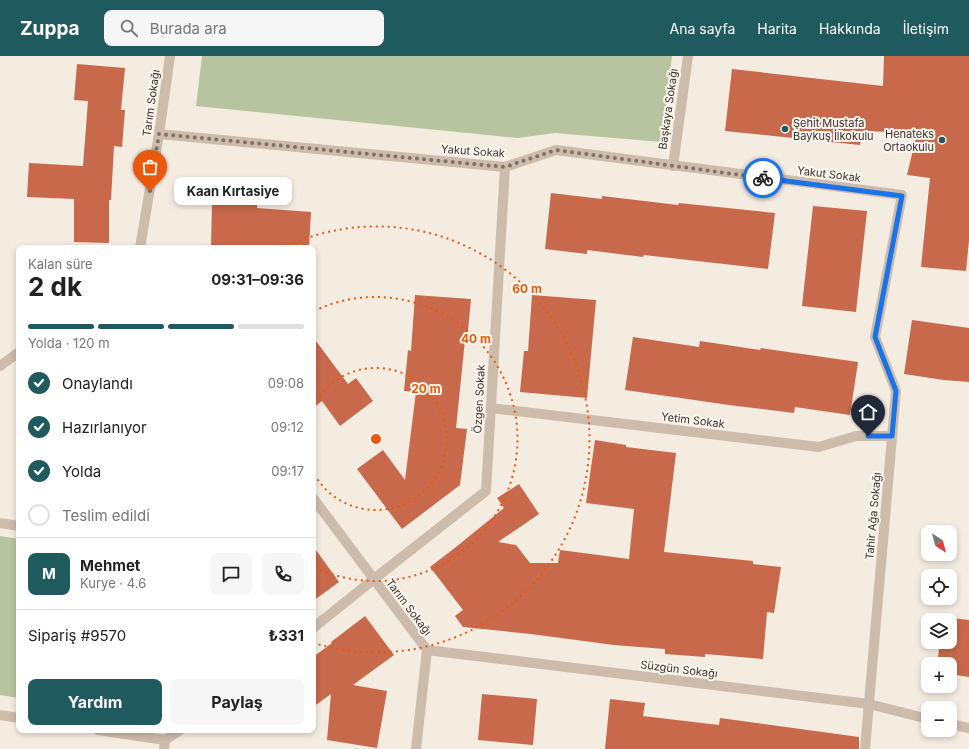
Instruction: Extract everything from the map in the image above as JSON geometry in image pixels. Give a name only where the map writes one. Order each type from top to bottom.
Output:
[{"type":"street","name":"Tarım Sokağı","points":[[140,245],[170,56]]},
{"type":"street","name":"Başkaya Sokağı","points":[[673,166],[688,56]]},
{"type":"street","name":"Yakut Sokak","points":[[159,134],[505,167],[556,150],[902,196]]},
{"type":"street","name":"Özgen Sokak","points":[[316,626],[486,491],[505,167]]},
{"type":"street","name":"Tahir Ağa Sokağı","points":[[865,749],[896,391],[875,337],[902,196]]},
{"type":"street","points":[[0,366],[16,354]]},
{"type":"street","name":"Yetim Sokak","points":[[491,408],[819,447],[856,436],[892,436]]},
{"type":"street","name":"Tarım Sokağı","points":[[316,502],[427,650],[416,749]]},
{"type":"street","points":[[0,523],[16,526]]},
{"type":"street","name":"Süzgün Sokağı","points":[[427,650],[868,704],[921,716]]},
{"type":"street","points":[[0,715],[16,718]]},
{"type":"street","points":[[957,725],[969,728]]},
{"type":"street","points":[[111,733],[164,745],[177,733]]},
{"type":"green space","points":[[202,56],[672,56],[662,142],[555,133],[518,138],[196,106]]},
{"type":"green space","points":[[0,536],[16,539],[16,698],[0,695]]},
{"type":"building","points":[[884,56],[969,56],[969,240],[966,271],[921,267],[930,178],[907,175],[917,133],[862,131],[860,145],[725,131],[732,69],[883,86]]},
{"type":"building","points":[[77,64],[125,68],[121,110],[125,110],[122,147],[114,146],[111,200],[109,200],[109,243],[74,242],[74,199],[27,197],[29,163],[83,166],[88,101],[74,100]]},
{"type":"building","points":[[551,193],[602,199],[602,196],[678,205],[679,203],[775,213],[768,269],[644,255],[643,257],[587,250],[587,254],[545,249]]},
{"type":"building","points":[[212,203],[257,204],[257,208],[311,212],[309,245],[211,245]]},
{"type":"building","points":[[813,206],[867,211],[856,312],[802,306]]},
{"type":"building","points":[[415,295],[471,299],[467,341],[465,340],[456,428],[467,429],[460,485],[402,529],[357,469],[383,450],[405,480],[416,392],[404,391],[408,350],[411,351]]},
{"type":"building","points":[[532,295],[596,300],[587,398],[520,392],[524,351],[528,351]]},
{"type":"building","points":[[912,320],[969,328],[969,382],[904,374]]},
{"type":"building","points":[[633,337],[699,347],[700,341],[858,362],[850,415],[795,407],[794,413],[625,390]]},
{"type":"building","points":[[316,341],[348,384],[356,378],[373,401],[340,426],[322,401],[316,406]]},
{"type":"building","points":[[595,440],[626,445],[626,447],[676,453],[664,552],[753,561],[753,564],[781,567],[774,613],[767,612],[763,659],[705,654],[705,657],[665,654],[665,649],[614,645],[463,627],[455,616],[463,610],[430,567],[504,508],[497,498],[519,484],[539,514],[498,542],[516,545],[530,563],[558,563],[560,550],[629,559],[634,509],[586,503]]},
{"type":"building","points":[[316,550],[339,582],[316,599]]},
{"type":"building","points":[[365,616],[394,655],[353,685],[387,691],[377,748],[327,740],[331,694],[316,705],[316,655],[332,643],[331,642]]},
{"type":"building","points":[[957,619],[969,620],[969,677],[957,675],[957,657],[938,657],[939,649],[957,649]]},
{"type":"building","points":[[482,694],[537,699],[533,745],[478,740]]},
{"type":"building","points":[[610,699],[645,703],[643,716],[719,725],[720,718],[859,737],[859,749],[605,749]]},
{"type":"way so far","points":[[150,191],[159,134],[505,167],[556,150],[763,178]]},
{"type":"place","name":"Şehit Mustafa Baykuş İlkokulu","points":[[785,129]]},
{"type":"place","name":"Henateks Ortaokulu","points":[[942,140]]},
{"type":"place","name":"Kaan Kırtasiye","points":[[150,191]]},
{"type":"route","points":[[763,178],[902,196],[875,337],[896,391],[892,436],[868,436]]}]
